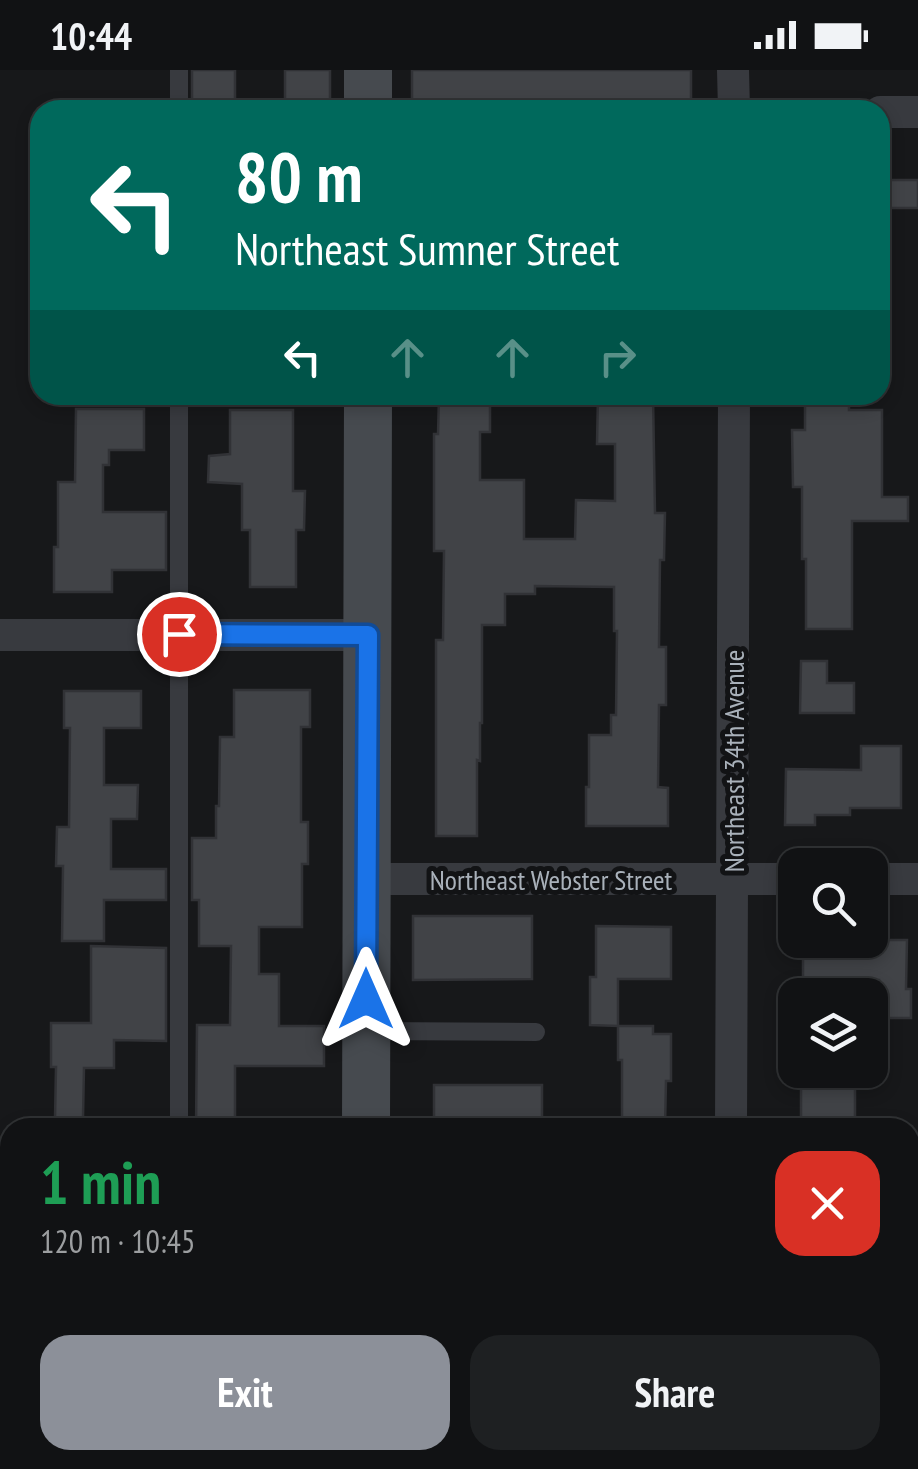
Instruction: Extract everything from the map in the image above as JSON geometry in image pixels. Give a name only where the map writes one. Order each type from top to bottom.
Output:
[{"type":"main road","points":[[368,70],[368,100]]},
{"type":"main road","points":[[366,1118],[368,405]]},
{"type":"street","points":[[733,70],[734,100]]},
{"type":"street","points":[[890,112],[918,112]]},
{"type":"street","name":"Northeast 34th Avenue","points":[[731,1118],[734,405]]},
{"type":"street","points":[[0,635],[368,635]]},
{"type":"street","name":"Northeast Webster Street","points":[[366,878],[778,880]]},
{"type":"street","points":[[888,879],[918,879]]},
{"type":"lane","points":[[179,70],[179,100]]},
{"type":"lane","points":[[179,405],[179,1118]]},
{"type":"lane","points":[[367,1031],[536,1032]]},
{"type":"building","points":[[192,70],[235,70],[235,100],[192,100]]},
{"type":"building","points":[[285,70],[330,70],[330,100],[285,100]]},
{"type":"building","points":[[412,70],[691,70],[691,100],[412,100]]},
{"type":"building","points":[[890,180],[918,180],[918,208],[890,208]]},
{"type":"building","points":[[439,405],[490,405],[490,432],[480,432],[480,480],[524,480],[524,539],[575,539],[576,500],[615,501],[615,444],[597,444],[598,405],[653,405],[655,513],[665,513],[659,647],[666,647],[666,705],[659,705],[658,787],[668,788],[668,826],[586,826],[589,735],[611,735],[611,715],[616,715],[614,587],[535,586],[535,594],[505,594],[505,625],[482,625],[477,836],[436,836],[436,640],[443,640],[444,551],[434,551],[434,434],[438,434]]},
{"type":"building","points":[[805,405],[882,410],[882,497],[908,497],[908,521],[852,521],[852,629],[806,629],[802,487],[793,487],[792,430],[805,430]]},
{"type":"building","points":[[76,409],[144,409],[144,450],[109,450],[109,465],[103,465],[103,512],[166,512],[166,570],[112,570],[112,592],[54,592],[58,482],[75,482]]},
{"type":"building","points":[[230,410],[293,410],[293,491],[305,491],[304,530],[296,530],[296,587],[250,587],[250,530],[242,530],[242,484],[208,482],[209,456],[230,454]]},
{"type":"building","points":[[801,661],[827,661],[827,683],[854,683],[854,713],[800,713]]},
{"type":"building","points":[[234,690],[310,690],[310,727],[301,727],[301,822],[308,822],[308,864],[302,864],[302,927],[259,927],[259,974],[279,974],[279,1026],[324,1026],[324,1066],[235,1066],[235,1118],[196,1118],[197,1025],[230,1025],[231,946],[199,946],[199,900],[192,900],[192,838],[216,838],[220,737],[234,737]]},
{"type":"building","points":[[64,691],[141,691],[141,728],[104,728],[104,785],[138,785],[137,819],[111,819],[111,869],[166,869],[166,900],[104,900],[104,941],[62,941],[63,866],[56,866],[57,827],[69,827],[70,728],[64,728]]},
{"type":"building","points":[[861,746],[901,746],[901,808],[850,808],[850,815],[815,815],[815,825],[785,825],[786,769],[861,770]]},
{"type":"building","points":[[413,916],[532,916],[532,979],[413,980]]},
{"type":"building","points":[[596,926],[671,927],[671,979],[618,979],[618,1026],[590,1025],[590,977],[596,977]]},
{"type":"building","points":[[888,940],[907,940],[906,989],[911,989],[911,1018],[888,1018],[888,978],[803,978],[803,958],[888,958]]},
{"type":"building","points":[[91,946],[166,948],[166,1041],[114,1040],[114,1068],[84,1068],[83,1118],[55,1118],[56,1067],[51,1067],[51,1023],[91,1023]]},
{"type":"building","points":[[618,1026],[653,1026],[653,1034],[671,1034],[671,1081],[666,1081],[665,1118],[622,1118],[622,1060],[618,1060]]},
{"type":"building","points":[[434,1085],[542,1085],[542,1118],[434,1118]]},
{"type":"building","points":[[801,1088],[855,1088],[855,1118],[801,1118]]},
{"type":"route","points":[[179,634],[368,635],[366,999]]}]
